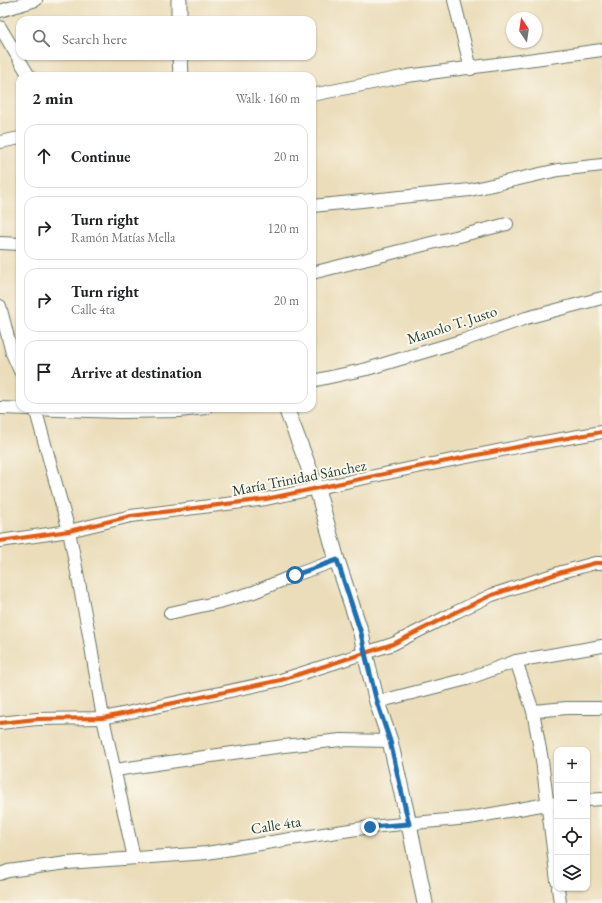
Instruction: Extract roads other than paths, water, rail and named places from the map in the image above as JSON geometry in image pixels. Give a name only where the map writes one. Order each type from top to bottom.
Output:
[{"type":"street","points":[[0,11],[36,0]]},
{"type":"street","points":[[179,0],[179,16]]},
{"type":"street","points":[[454,0],[471,68]]},
{"type":"street","points":[[0,26],[16,54]]},
{"type":"street","points":[[316,94],[408,76],[602,50]]},
{"type":"street","points":[[20,60],[27,72]]},
{"type":"street","points":[[180,60],[181,72]]},
{"type":"street","points":[[0,142],[16,139]]},
{"type":"street","points":[[316,206],[470,190],[558,170],[602,165]]},
{"type":"street","points":[[316,272],[507,224]]},
{"type":"street","points":[[0,244],[16,244]]},
{"type":"street","name":"Manolo T. Justo","points":[[316,380],[367,369],[464,340],[526,318],[602,298]]},
{"type":"street","points":[[0,306],[12,353],[16,362]]},
{"type":"street","points":[[0,408],[16,408]]},
{"type":"street","points":[[37,412],[69,531],[103,718],[134,858]]},
{"type":"street","points":[[288,412],[317,489],[337,560],[361,633],[377,702],[390,741],[425,903]]},
{"type":"street","name":"María Trinidad Sánchez","points":[[0,541],[69,531],[131,516],[266,499],[527,445],[602,432]]},
{"type":"street","points":[[170,613],[219,602],[254,592],[337,560]]},
{"type":"street","points":[[0,723],[37,719],[103,718],[281,680],[393,644],[492,595],[562,572],[596,563],[602,563]]},
{"type":"street","points":[[377,702],[467,679],[516,661],[602,646]]},
{"type":"street","points":[[516,661],[533,712],[552,804],[555,855]]},
{"type":"street","points":[[533,712],[567,708],[602,708]]},
{"type":"street","points":[[115,770],[284,746],[341,740],[390,741]]},
{"type":"street","points":[[590,800],[602,799]]},
{"type":"street","name":"Calle 4ta","points":[[0,874],[8,871],[67,863],[207,853],[362,828],[469,818],[552,804]]},
{"type":"street","points":[[558,891],[560,903]]}]
